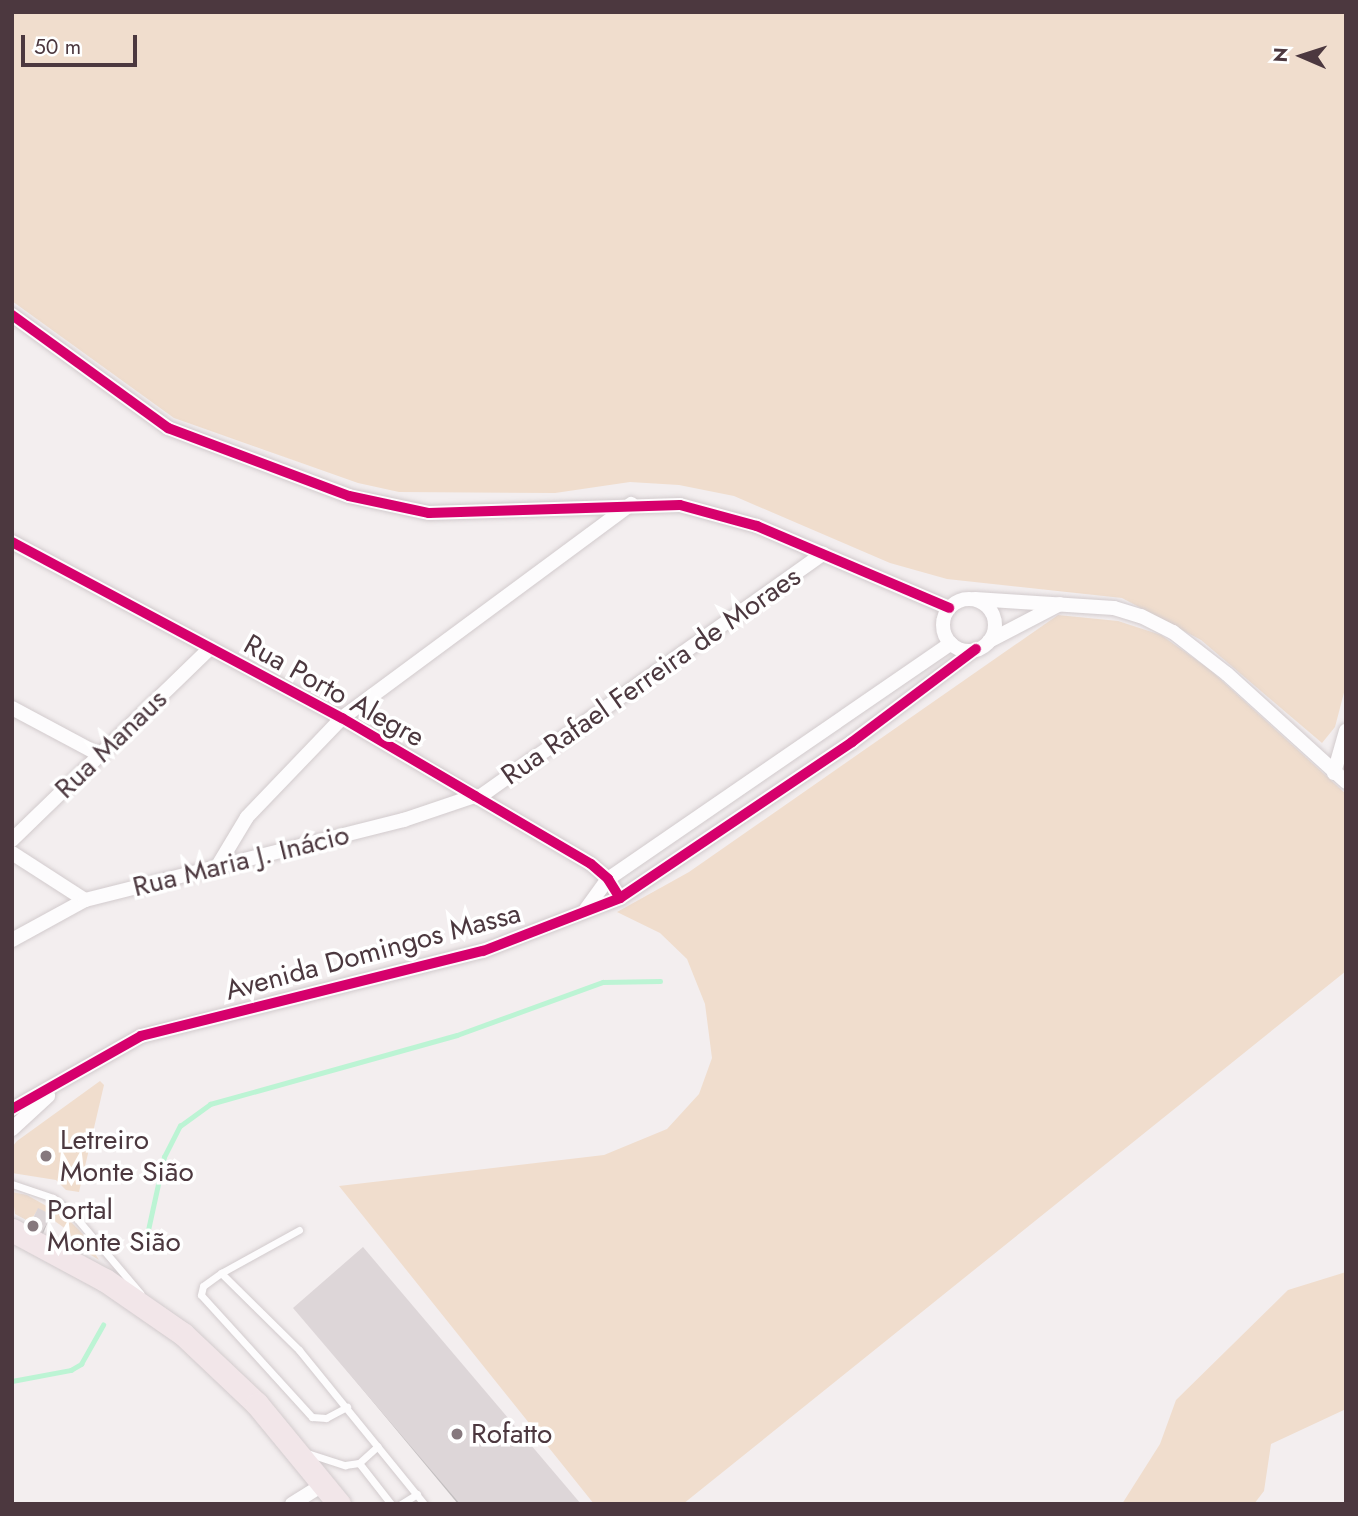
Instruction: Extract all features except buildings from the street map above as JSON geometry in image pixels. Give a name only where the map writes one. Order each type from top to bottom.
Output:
[{"type":"main road","points":[[12,1230],[153,1311],[217,1363],[294,1448],[339,1504]]},
{"type":"street","points":[[12,315],[168,428],[349,496],[429,513],[570,510],[633,503],[680,505],[719,514],[824,554],[949,608],[975,600],[1114,608],[1173,632],[1227,674],[1340,778]]},
{"type":"street","points":[[217,867],[247,817],[342,718],[633,503]]},
{"type":"street","name":"Rua Porto Alegre","points":[[12,542],[342,718],[477,797],[608,879],[620,898]]},
{"type":"street","name":"Rua Rafael Ferreira de Moraes","points":[[477,797],[824,554]]},
{"type":"street","points":[[975,600],[991,612],[995,621],[989,641]]},
{"type":"street","points":[[585,910],[608,879],[951,643],[976,649],[1061,603]]},
{"type":"street","points":[[949,608],[944,630],[951,643]]},
{"type":"street","name":"Rua Manaus","points":[[12,840],[209,648]]},
{"type":"street","name":"Avenida Domingos Massa","points":[[12,1129],[65,1082],[115,1047],[141,1036],[483,951],[620,898],[797,780],[976,649]]},
{"type":"street","points":[[12,708],[100,755]]},
{"type":"street","points":[[1340,778],[1346,731]]},
{"type":"street","name":"Rua Maria J. Inácio","points":[[12,940],[85,900],[404,820],[477,797]]},
{"type":"street","points":[[12,853],[85,900]]},
{"type":"street","name":"Avenida Domingos Massa","points":[[12,1109],[65,1082]]},
{"type":"street","points":[[292,1504],[323,1485]]},
{"type":"lane","points":[[12,1184],[54,1198],[73,1214],[153,1311]]},
{"type":"lane","points":[[299,1230],[221,1273],[203,1286],[203,1299],[312,1417],[326,1418],[347,1406]]},
{"type":"lane","points":[[221,1273],[299,1350],[424,1504]]},
{"type":"lane","points":[[294,1448],[345,1465],[359,1463],[377,1446]]},
{"type":"lane","points":[[359,1463],[391,1504]]},
{"type":"lane","points":[[401,1504],[417,1494]]},
{"type":"shaded area","points":[[12,12],[1344,12],[1346,685],[1335,727],[1322,743],[1201,640],[1122,598],[947,579],[890,563],[734,496],[679,485],[630,482],[555,493],[399,492],[358,483],[174,418],[12,301]]},
{"type":"shaded area","points":[[1058,615],[1118,621],[1161,635],[1209,669],[1346,794],[1346,971],[683,1504],[594,1504],[339,1186],[604,1155],[667,1129],[699,1094],[712,1058],[705,1004],[687,959],[660,933],[617,912],[689,872]]},
{"type":"shaded area","points":[[100,1081],[104,1085],[79,1192],[66,1190],[56,1180],[12,1173],[12,1147],[17,1141]]},
{"type":"shaded area","points":[[12,1192],[27,1195],[66,1217],[83,1234],[99,1260],[73,1244],[70,1232],[38,1209],[30,1222],[15,1214]]},
{"type":"shaded area","points":[[1346,1272],[1346,1409],[1271,1444],[1264,1491],[1254,1504],[1122,1504],[1160,1444],[1176,1400],[1288,1290]]},
{"type":"waterway","points":[[145,1244],[164,1157],[180,1126],[210,1104],[457,1035],[603,982],[660,981]]},
{"type":"waterway","points":[[12,1381],[71,1370],[81,1364],[103,1325]]},
{"type":"cycle path","points":[[12,315],[168,428],[349,496],[429,513],[680,505],[757,526],[949,608]]},
{"type":"cycle path","points":[[12,542],[342,718],[591,864],[608,879],[620,898]]},
{"type":"cycle path","points":[[12,1109],[141,1036],[483,951],[620,898],[852,742],[976,649]]},
{"type":"place","name":"Letreiro Monte Sião","points":[[46,1156]]},
{"type":"place","name":"Portal Monte Sião","points":[[33,1226]]},
{"type":"place","name":"Rofatto","points":[[457,1434]]}]
